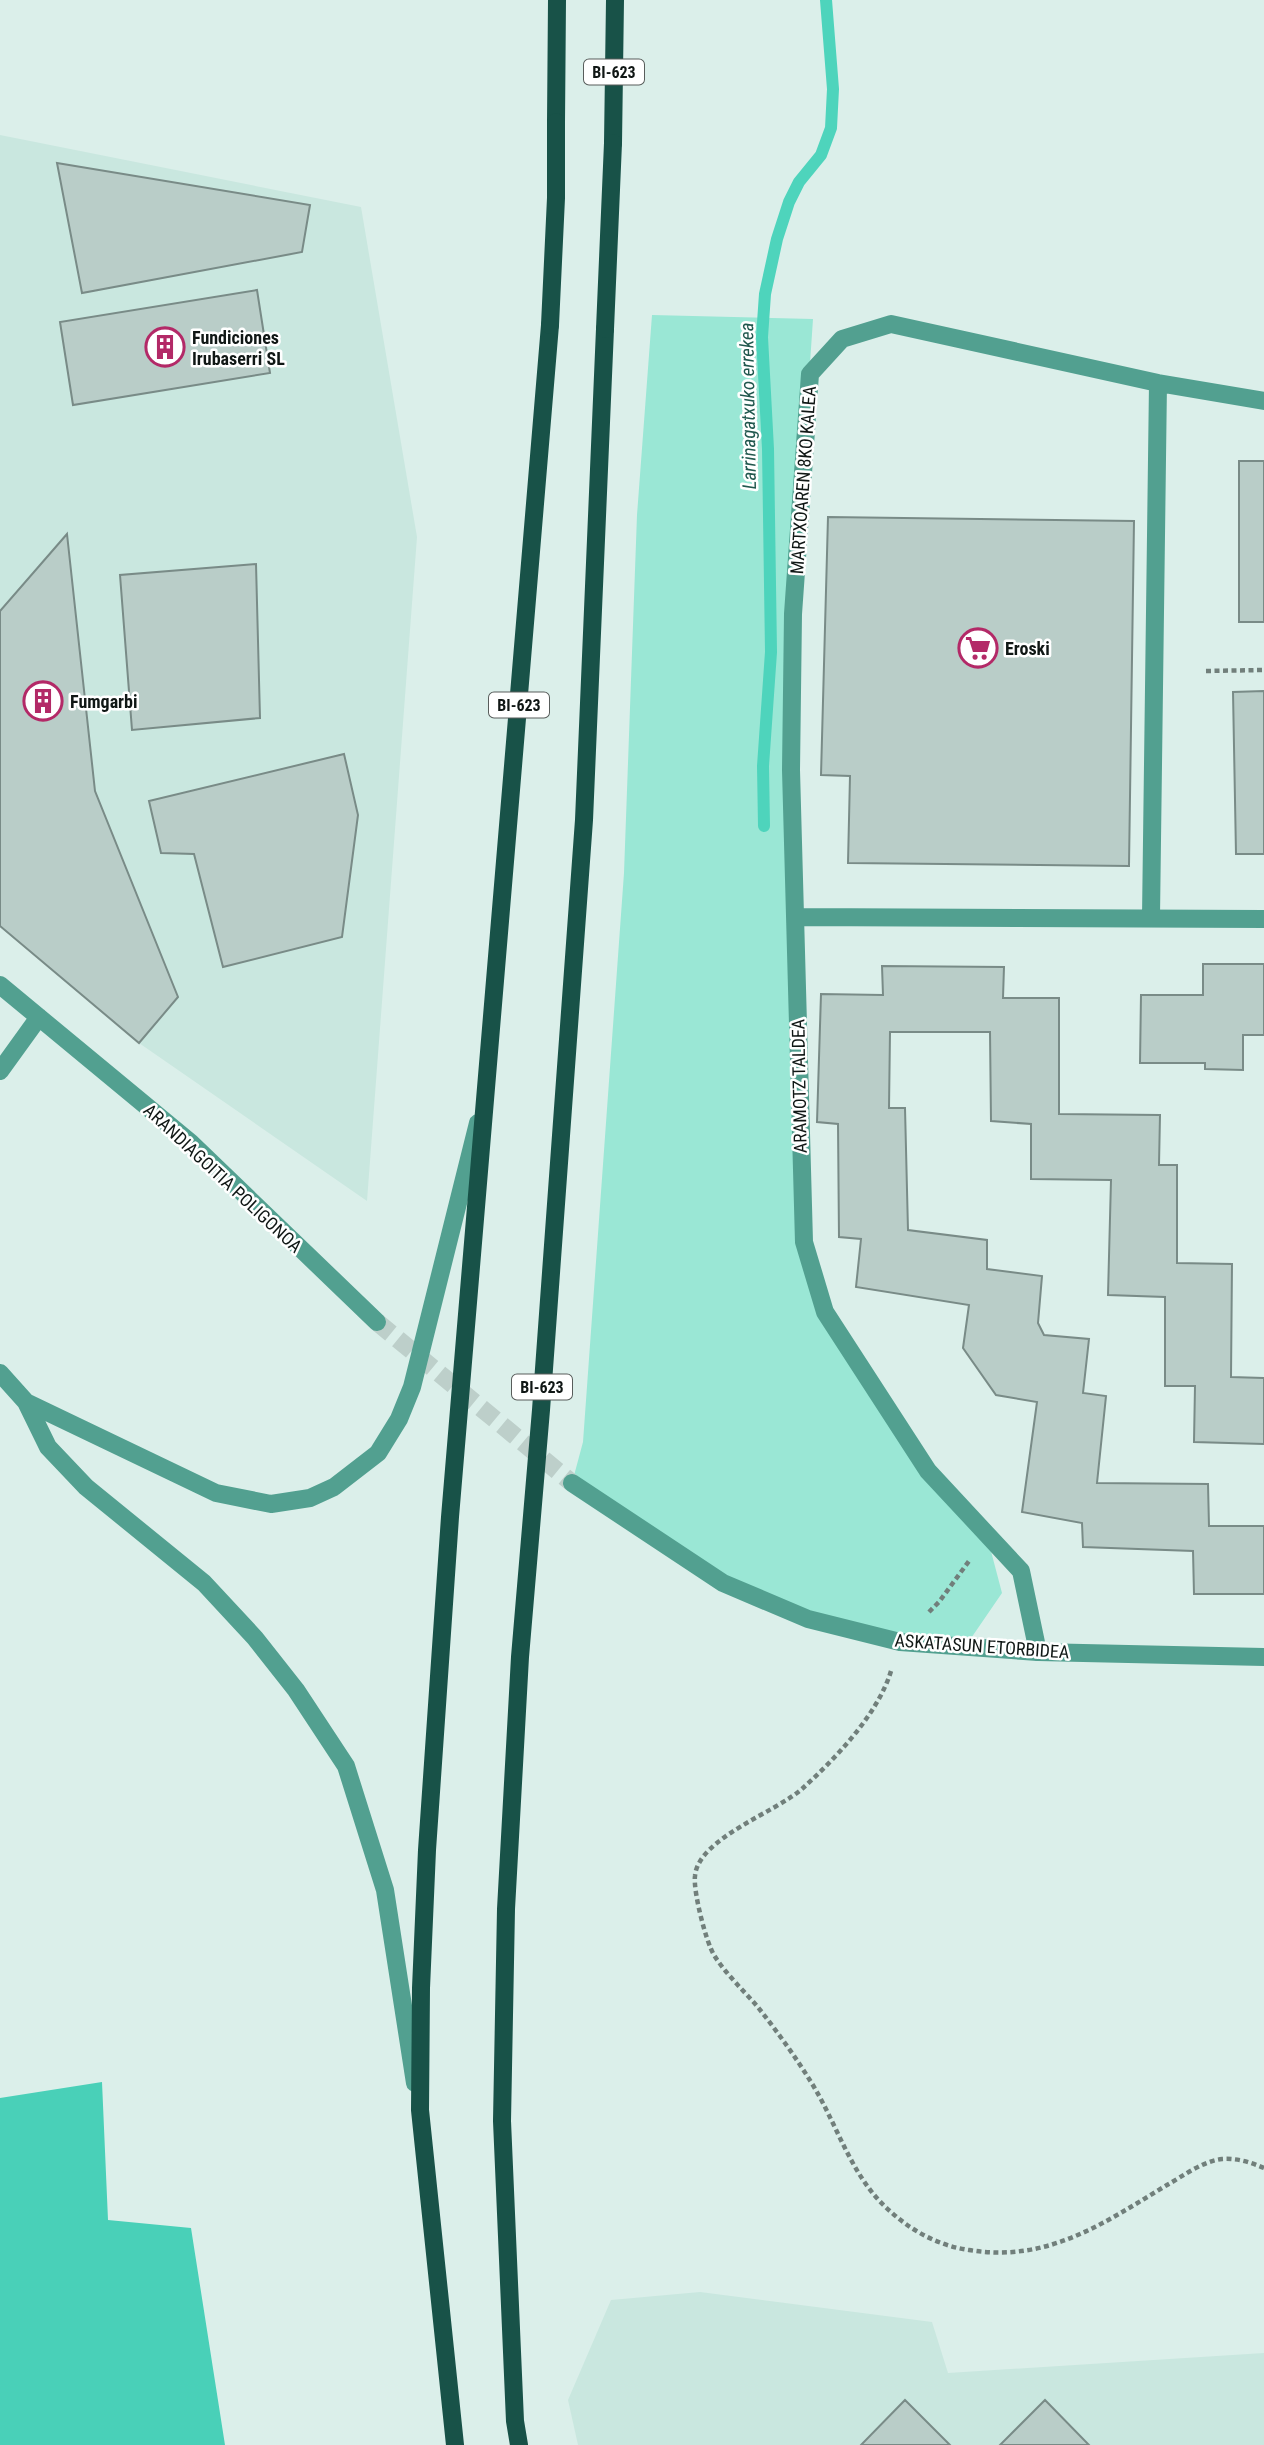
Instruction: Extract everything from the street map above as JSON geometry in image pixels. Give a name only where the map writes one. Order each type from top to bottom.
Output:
[{"type":"main road","name":"BI-623","points":[[454,2441],[420,2110],[421,1988],[428,1836],[450,1517],[550,325],[556,198],[557,0]]},
{"type":"main road","name":"BI-623","points":[[519,2445],[515,2421],[502,2121],[506,1909],[520,1657],[540,1424],[584,820],[613,144],[615,0]]},
{"type":"street","name":"MARTXOAREN 8KO KALEA","points":[[796,916],[791,770],[793,614],[810,374],[842,339],[891,324],[1158,383],[1264,401]]},
{"type":"street","points":[[1151,917],[1158,383]]},
{"type":"street","points":[[796,916],[1264,919]]},
{"type":"street","name":"ARAMOTZ TALDEA","points":[[796,916],[798,1099],[804,1242],[821,1300],[825,1312],[928,1471],[1021,1571],[1038,1652]]},
{"type":"street","name":"ARANDIAGOITIA POLIGONOA","points":[[0,985],[191,1143],[377,1322]]},
{"type":"street","points":[[0,1071],[39,1017]]},
{"type":"street","points":[[26,1402],[216,1493],[271,1504],[310,1498],[334,1487],[378,1453],[400,1419],[412,1388],[487,1086]]},
{"type":"street","points":[[0,1373],[26,1402],[48,1447],[86,1487],[204,1583],[255,1638],[296,1690],[345,1766],[385,1890],[420,2110]]},
{"type":"street","name":"ASKATASUN ETORBIDEA","points":[[572,1483],[723,1583],[808,1619],[900,1642],[1038,1652],[1264,1657]]},
{"type":"path","points":[[1206,671],[1264,670]]},
{"type":"path","points":[[987,1536],[939,1602],[900,1642],[886,1688],[857,1731],[801,1790],[704,1854],[694,1874],[696,1900],[713,1954],[766,2017],[812,2083],[860,2178],[890,2212],[927,2238],[969,2250],[1016,2252],[1049,2247],[1092,2230],[1192,2171],[1219,2159],[1241,2159],[1264,2168]]},
{"type":"shaded area","points":[[0,135],[361,207],[417,537],[367,1201],[139,1043],[0,927]]},
{"type":"shaded area","points":[[700,2292],[932,2322],[948,2373],[1264,2353],[1264,2445],[578,2445],[568,2400],[611,2300]]},
{"type":"green space","points":[[652,315],[813,319],[793,614],[804,1242],[825,1312],[928,1471],[987,1536],[1002,1593],[965,1647],[900,1642],[723,1583],[572,1483],[583,1442],[624,873],[637,515]]},
{"type":"green space","points":[[102,2082],[108,2220],[191,2228],[225,2445],[0,2445],[0,2098]]},
{"type":"building","points":[[57,163],[310,205],[302,252],[82,293]]},
{"type":"building","name":"Fundiciones Irubaserri SL","points":[[257,290],[270,373],[73,405],[60,322]]},
{"type":"building","points":[[1239,461],[1264,461],[1264,622],[1239,622]]},
{"type":"building","name":"Eroski","points":[[828,517],[1134,521],[1129,866],[848,863],[850,776],[821,775]]},
{"type":"building","name":"Fumgarbi","points":[[67,534],[95,791],[178,997],[139,1043],[0,926],[0,611]]},
{"type":"building","points":[[256,564],[260,718],[132,730],[120,575]]},
{"type":"building","points":[[1264,691],[1264,854],[1236,854],[1233,692]]},
{"type":"building","points":[[344,754],[358,815],[342,937],[223,967],[194,854],[161,853],[149,801]]},
{"type":"building","points":[[1203,964],[1264,964],[1264,1035],[1243,1035],[1243,1070],[1205,1069],[1205,1063],[1140,1063],[1141,995],[1203,995]]},
{"type":"building","points":[[882,966],[1004,967],[1003,998],[1059,998],[1059,1114],[1160,1115],[1159,1165],[1177,1165],[1177,1263],[1232,1264],[1231,1377],[1264,1378],[1264,1444],[1194,1442],[1195,1386],[1165,1386],[1165,1297],[1108,1295],[1111,1180],[1031,1179],[1031,1124],[991,1121],[990,1032],[890,1032],[889,1108],[905,1108],[908,1230],[987,1240],[987,1269],[1042,1276],[1038,1323],[1044,1335],[1089,1339],[1083,1393],[1106,1396],[1097,1483],[1208,1484],[1209,1526],[1264,1526],[1264,1594],[1194,1594],[1193,1551],[1083,1547],[1082,1523],[1022,1512],[1037,1402],[996,1395],[963,1348],[969,1305],[856,1287],[861,1239],[839,1237],[838,1124],[817,1122],[821,994],[883,995]]},
{"type":"building","points":[[905,2400],[950,2445],[861,2445]]},
{"type":"building","points":[[1045,2400],[1089,2445],[1000,2445]]},
{"type":"waterway","name":"Larrinagatxuko errekea","points":[[764,826],[763,766],[771,652],[768,449],[762,337],[765,294],[777,239],[789,202],[799,182],[821,155],[831,128],[833,89],[826,0]]},
{"type":"tunnel","points":[[377,1322],[572,1483]]},
{"type":"place","name":"Fundiciones Irubaserri SL","points":[[165,347]]},
{"type":"place","name":"Eroski","points":[[978,648]]},
{"type":"place","name":"Fumgarbi","points":[[43,701]]}]
